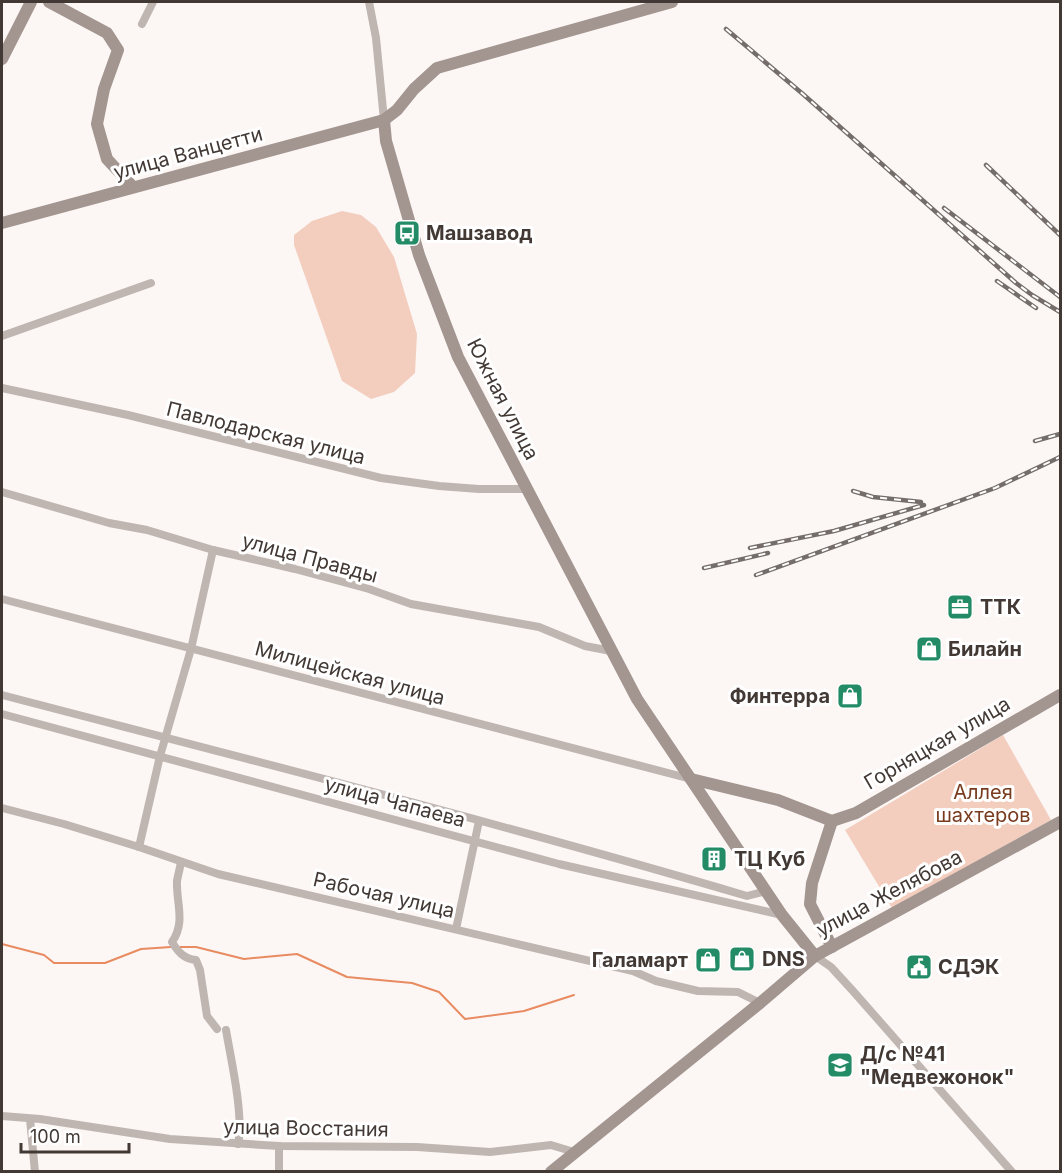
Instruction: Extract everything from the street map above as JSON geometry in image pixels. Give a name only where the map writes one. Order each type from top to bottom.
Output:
[{"type":"street","points":[[2,59],[30,2]]},
{"type":"street","points":[[49,2],[107,33],[118,50],[104,89],[97,124],[107,159],[133,187]]},
{"type":"street","points":[[142,24],[153,2]]},
{"type":"street","name":"Южная улица","points":[[369,2],[386,141],[419,255],[458,357],[636,699],[765,891],[815,956]]},
{"type":"street","points":[[384,120],[397,110],[414,89],[437,68],[672,2]]},
{"type":"street","name":"улица Ванцетти","points":[[2,223],[384,120]]},
{"type":"street","points":[[2,336],[151,283]]},
{"type":"street","name":"Павлодарская улица","points":[[2,388],[128,415],[381,478],[449,487],[526,489]]},
{"type":"street","name":"улица Правды","points":[[2,492],[109,524],[147,530],[213,550],[369,589],[411,604],[539,627],[585,646],[610,651]]},
{"type":"street","points":[[139,847],[160,756],[191,649],[213,550]]},
{"type":"street","name":"Милицейская улица","points":[[2,599],[690,779]]},
{"type":"street","name":"улица Чапаева","points":[[2,695],[479,820],[747,896],[765,891]]},
{"type":"street","name":"Горняцкая улица","points":[[832,820],[856,813],[1060,695]]},
{"type":"street","name":"улица Чапаева","points":[[2,714],[559,864],[782,915]]},
{"type":"street","points":[[690,779],[778,800],[832,820],[812,883],[810,904],[832,947]]},
{"type":"street","name":"Рабочая улица","points":[[2,808],[139,847],[218,874],[633,971],[656,981],[698,991],[738,992],[760,1003]]},
{"type":"street","points":[[456,929],[479,820]]},
{"type":"street","name":"улица Желябова","points":[[551,1172],[815,956],[1060,822]]},
{"type":"street","points":[[181,862],[177,882],[181,909],[178,933],[172,942],[182,955],[196,960],[200,970],[207,1016],[221,1030],[236,1090],[240,1135],[238,1144]]},
{"type":"street","points":[[815,956],[831,967],[853,991],[1012,1172]]},
{"type":"street","name":"улица Восстания","points":[[2,1116],[170,1140],[279,1146],[417,1147],[490,1152],[551,1145],[574,1152]]},
{"type":"street","points":[[30,1119],[35,1172]]},
{"type":"street","points":[[279,1146],[279,1172]]},
{"type":"green space","points":[[342,211],[361,215],[376,227],[394,257],[417,334],[415,373],[394,392],[371,399],[342,381],[294,245],[294,235],[312,221]]},
{"type":"green space","name":"Аллея шахтеров","points":[[1003,735],[1051,820],[892,908],[845,830]]},
{"type":"waterway","points":[[2,944],[44,955],[54,963],[105,963],[141,949],[171,947]]},
{"type":"waterway","points":[[180,947],[196,947],[244,959],[297,954],[347,977],[412,983],[439,992],[465,1019],[524,1011],[574,995]]},
{"type":"railway","points":[[726,29],[1016,283],[1060,312]]},
{"type":"railway","points":[[986,165],[1060,235]]},
{"type":"railway","points":[[944,208],[1060,297]]},
{"type":"railway","points":[[997,281],[1036,308]]},
{"type":"railway","points":[[1035,441],[1060,434]]},
{"type":"railway","points":[[756,575],[995,488],[1060,457]]},
{"type":"railway","points":[[853,491],[873,497],[921,502]]},
{"type":"railway","points":[[750,548],[834,531],[924,505]]},
{"type":"railway","points":[[704,568],[768,553]]},
{"type":"place","name":"Машзавод","points":[[407,233]]},
{"type":"place","name":"ТТК","points":[[960,607]]},
{"type":"place","name":"Билайн","points":[[929,649]]},
{"type":"place","name":"Финтерра","points":[[850,696]]},
{"type":"place","name":"ТЦ Куб","points":[[714,859]]},
{"type":"place","name":"DNS","points":[[742,959]]},
{"type":"place","name":"Галамарт","points":[[708,960]]},
{"type":"place","name":"СДЭК","points":[[919,967]]},
{"type":"place","name":"Д/с №41 \"Медвежонок\"","points":[[840,1065]]}]
